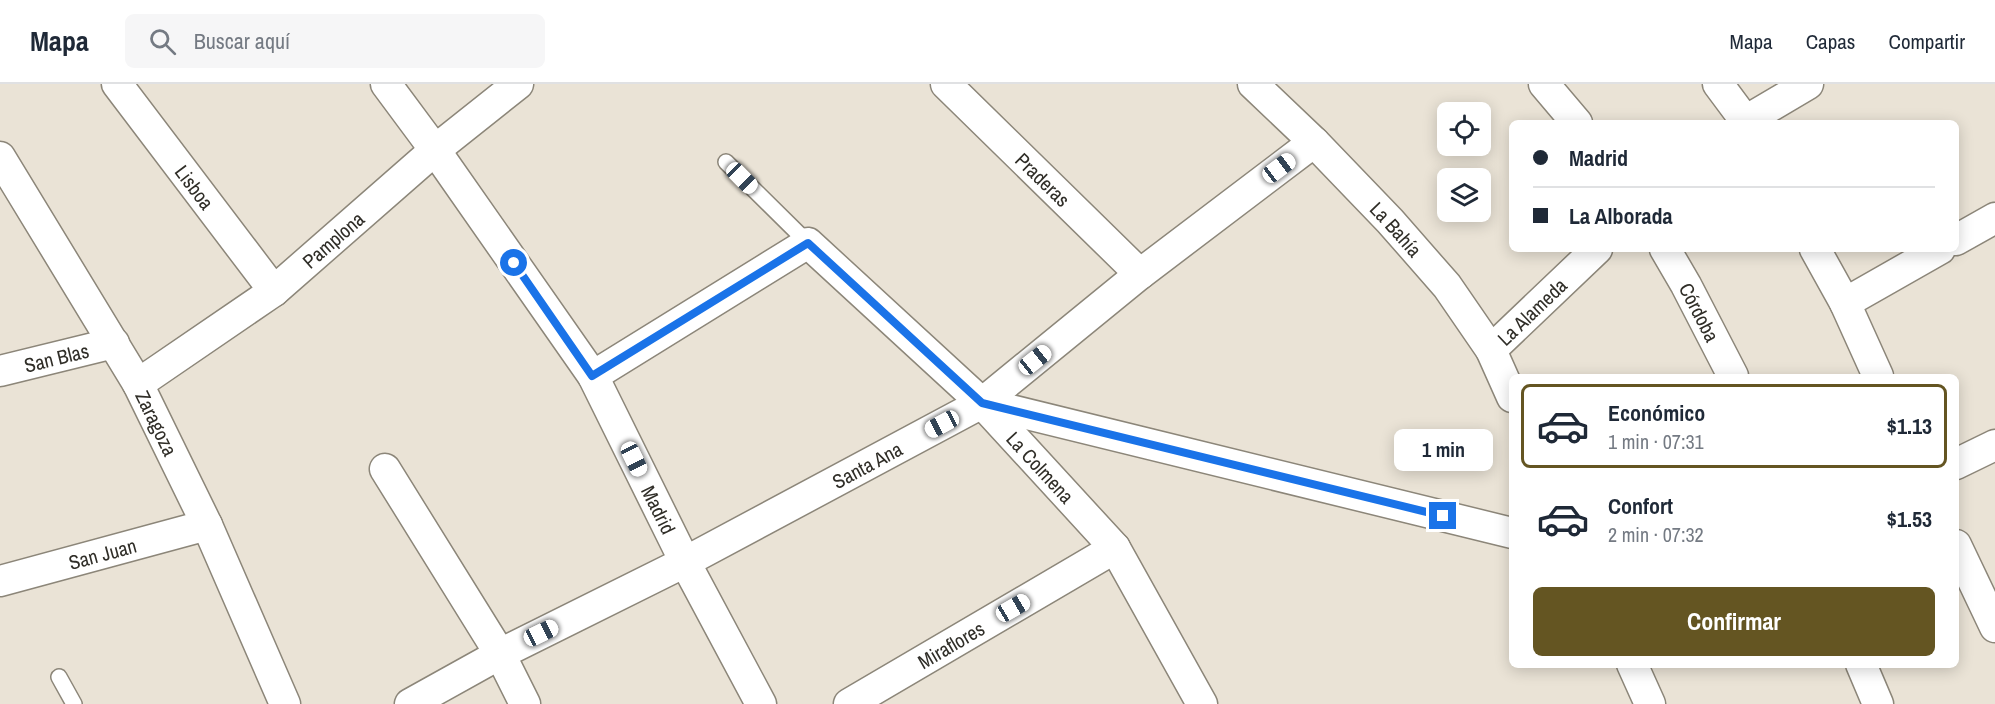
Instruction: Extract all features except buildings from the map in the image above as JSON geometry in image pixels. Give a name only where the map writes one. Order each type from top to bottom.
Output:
[{"type":"street","name":"Lisboa","points":[[117,84],[274,291]]},
{"type":"street","name":"Madrid","points":[[386,84],[435,150],[592,376],[761,704]]},
{"type":"street","name":"Pamplona","points":[[138,384],[274,291],[435,150],[518,84]]},
{"type":"street","name":"Praderas","points":[[946,84],[1140,274]]},
{"type":"street","name":"La Bahía","points":[[1253,84],[1314,142],[1390,221],[1447,286],[1491,350],[1509,390]]},
{"type":"street","points":[[1544,84],[1574,120]]},
{"type":"street","points":[[1718,84],[1744,120]]},
{"type":"street","points":[[1748,120],[1808,84]]},
{"type":"street","name":"Santa Ana","points":[[410,704],[500,654],[686,562],[982,403],[1140,274],[1314,142]]},
{"type":"street","name":"Zaragoza","points":[[0,157],[138,384],[207,525],[285,704]]},
{"type":"street","points":[[1959,238],[1995,218]]},
{"type":"street","points":[[592,376],[808,243]]},
{"type":"street","name":"La Colmena","points":[[808,243],[982,403],[1115,548],[1202,704]]},
{"type":"street","name":"La Alameda","points":[[1491,350],[1594,252]]},
{"type":"street","name":"Córdoba","points":[[1667,252],[1732,374]]},
{"type":"street","points":[[1817,252],[1845,303],[1877,374]]},
{"type":"street","points":[[1845,303],[1936,252]]},
{"type":"street","name":"San Blas","points":[[0,371],[114,343]]},
{"type":"street","points":[[982,403],[1509,532]]},
{"type":"street","points":[[1959,463],[1995,445]]},
{"type":"street","points":[[385,469],[500,654],[525,704]]},
{"type":"street","name":"San Juan","points":[[0,581],[207,525]]},
{"type":"street","name":"Miraflores","points":[[849,704],[1115,548]]},
{"type":"street","points":[[1959,551],[1995,627]]},
{"type":"street","points":[[1634,668],[1650,704]]},
{"type":"street","points":[[1862,668],[1878,704]]},
{"type":"lane","points":[[726,162],[808,243]]},
{"type":"lane","points":[[59,677],[74,704]]},
{"type":"route","points":[[514,263],[592,376],[808,243],[982,403],[1443,516]]}]
